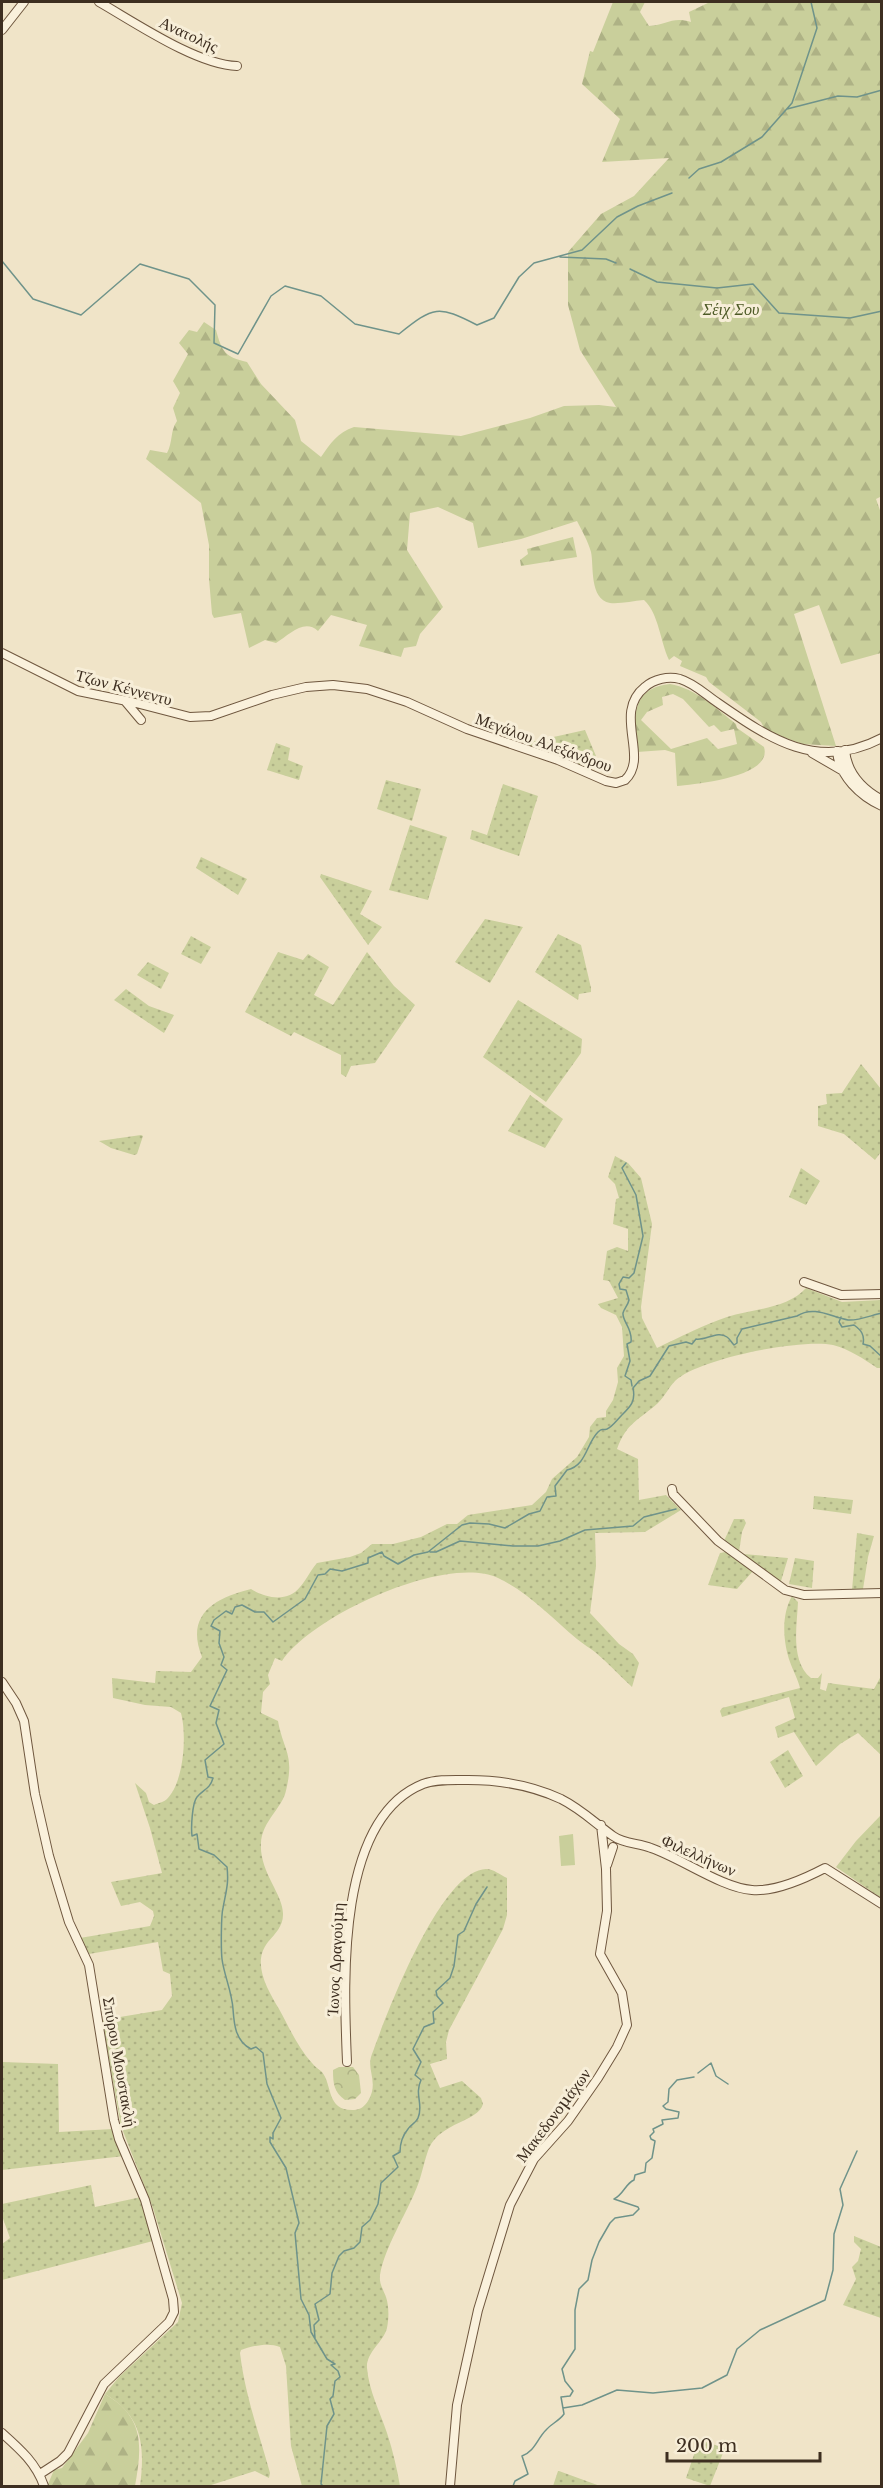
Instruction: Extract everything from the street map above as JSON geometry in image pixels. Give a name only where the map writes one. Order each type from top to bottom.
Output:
[{"type":"street","points":[[2,30],[24,2]]},
{"type":"street","name":"Ανατολής","points":[[99,2],[188,51],[219,63],[237,66]]},
{"type":"street","name":"Τζων Κέννεντυ","points":[[2,653],[72,689],[174,715],[211,716]]},
{"type":"street","name":"Μεγάλου Αλεξάνδρου","points":[[211,716],[299,688],[333,684],[357,687],[407,702],[478,733],[616,783],[628,778],[633,767],[630,715],[634,700],[647,685],[671,678],[692,684],[769,736],[808,751],[841,751],[882,738]]},
{"type":"street","points":[[125,701],[141,720]]},
{"type":"street","points":[[846,770],[852,755],[873,742]]},
{"type":"street","points":[[808,751],[846,770],[861,794],[882,806]]},
{"type":"street","points":[[841,751],[838,763],[866,789],[882,800]]},
{"type":"street","points":[[804,1282],[841,1295],[882,1294]]},
{"type":"street","points":[[672,1489],[680,1502],[718,1541],[785,1590],[804,1595],[882,1593]]},
{"type":"street","name":"Σπύρου Μουστακλή","points":[[2,1682],[15,1701],[24,1721],[35,1794],[49,1856],[69,1922],[88,1965],[114,2120],[145,2200],[173,2299],[174,2312],[169,2322],[105,2384],[68,2453],[40,2474]]},
{"type":"street","name":"Ίωνος Δραγούμη","points":[[346,2062],[344,1991],[351,1901],[371,1839],[380,1821],[396,1802],[414,1788],[431,1782],[493,1782],[531,1789],[561,1799],[601,1825],[614,1837]]},
{"type":"street","points":[[601,1825],[604,1842]]},
{"type":"street","points":[[604,1842],[608,1835],[614,1837]]},
{"type":"street","name":"Φιλελλήνων","points":[[614,1837],[652,1848],[736,1886],[753,1890],[782,1886],[825,1868],[882,1904]]},
{"type":"street","name":"Μακεδονομάχων","points":[[606,1869],[614,1847],[614,1837]]},
{"type":"street","name":"Φιλελλήνων","points":[[604,1842],[608,1848],[633,1844]]},
{"type":"street","name":"Μακεδονομάχων","points":[[450,2487],[457,2405],[478,2310],[510,2205],[534,2159],[568,2121],[598,2078],[627,2025],[622,1993],[600,1954],[606,1921],[604,1842]]},
{"type":"street","points":[[2,2433],[26,2454],[40,2474],[44,2487]]},
{"type":"green space","name":"Σέιχ Σου","points":[[613,2],[645,2],[640,12],[649,26],[674,20],[691,22],[689,12],[710,2],[881,2],[882,496],[876,499],[882,516],[881,653],[841,664],[819,605],[794,614],[836,746],[802,744],[765,730],[761,722],[709,682],[706,677],[680,666],[682,661],[674,656],[669,660],[656,620],[644,600],[610,603],[599,595],[594,581],[591,552],[577,521],[521,539],[478,548],[473,523],[438,507],[410,513],[407,550],[443,607],[420,634],[416,646],[404,648],[401,657],[359,646],[367,625],[331,615],[318,631],[313,627],[302,627],[276,643],[265,640],[249,648],[241,613],[214,618],[212,614],[209,545],[201,503],[146,459],[150,450],[167,453],[169,449],[177,421],[173,408],[180,393],[173,381],[188,354],[179,343],[189,330],[197,332],[204,322],[216,330],[220,344],[229,355],[247,362],[261,384],[295,420],[301,441],[321,457],[339,435],[354,427],[461,436],[530,418],[564,406],[616,407],[580,350],[568,305],[568,252],[601,214],[634,196],[669,158],[602,162],[620,119],[582,84],[590,51],[593,52]]},
{"type":"green space","points":[[573,537],[577,557],[521,566],[520,560],[528,554],[527,549]]},
{"type":"green space","points":[[670,684],[679,686],[705,700],[736,724],[737,728],[764,747],[764,757],[746,772],[731,777],[677,786],[675,753],[665,750],[637,752],[635,718],[637,708],[647,692]],"holes":[[[673,694],[683,699],[709,727],[714,725],[721,732],[734,729],[737,744],[718,749],[707,738],[671,749],[641,720],[647,712],[663,705],[662,697]]]},
{"type":"green space","points":[[585,730],[596,756],[588,769],[522,744]]},
{"type":"green space","points":[[276,743],[290,748],[288,760],[303,766],[299,780],[267,770]]},
{"type":"green space","points":[[386,780],[421,789],[412,821],[377,809]]},
{"type":"green space","points":[[503,784],[538,796],[519,856],[470,839],[472,830],[487,835]]},
{"type":"green space","points":[[410,825],[447,837],[428,900],[389,890]]},
{"type":"green space","points":[[201,857],[247,879],[238,895],[196,868]]},
{"type":"green space","points":[[321,874],[372,891],[360,914],[382,927],[368,945],[320,877]]},
{"type":"green space","points":[[485,919],[523,927],[490,983],[455,962]]},
{"type":"green space","points":[[558,934],[581,945],[591,992],[579,994],[578,1000],[535,972]]},
{"type":"green space","points":[[191,936],[211,947],[201,964],[181,954]]},
{"type":"green space","points":[[278,952],[303,960],[308,954],[329,967],[314,995],[333,1005],[367,952],[394,986],[415,1005],[375,1063],[351,1066],[346,1077],[341,1074],[341,1055],[294,1032],[291,1036],[245,1012]]},
{"type":"green space","points":[[148,962],[169,973],[161,989],[137,975]]},
{"type":"green space","points":[[126,989],[149,1006],[174,1015],[164,1033],[114,1000]]},
{"type":"green space","points":[[518,1000],[582,1039],[581,1053],[546,1102],[483,1057]]},
{"type":"green space","points":[[861,1064],[881,1089],[881,1152],[875,1160],[844,1134],[818,1126],[818,1106],[827,1104],[826,1094],[842,1093]]},
{"type":"green space","points":[[530,1095],[563,1119],[545,1148],[508,1131]]},
{"type":"green space","points":[[143,1136],[137,1154],[134,1155],[111,1148],[99,1141]]},
{"type":"green space","points":[[615,1156],[628,1163],[641,1178],[652,1224],[641,1307],[642,1318],[657,1348],[718,1320],[789,1300],[806,1288],[842,1302],[881,1300],[881,1368],[833,1345],[798,1345],[751,1352],[726,1358],[687,1373],[675,1381],[658,1403],[629,1427],[617,1449],[638,1459],[639,1500],[666,1495],[681,1510],[645,1532],[595,1533],[596,1566],[590,1613],[619,1644],[633,1654],[639,1663],[632,1687],[595,1652],[519,1590],[498,1578],[475,1573],[447,1574],[382,1593],[350,1608],[322,1625],[298,1643],[282,1661],[275,1658],[268,1675],[270,1684],[263,1692],[261,1713],[278,1721],[289,1759],[289,1775],[284,1796],[266,1825],[261,1843],[264,1864],[280,1899],[283,1915],[276,1933],[263,1950],[261,1967],[266,1985],[298,2044],[314,2066],[322,2072],[334,2102],[345,2109],[360,2108],[367,2103],[373,2088],[370,2062],[378,2038],[401,1981],[433,1919],[451,1893],[468,1876],[486,1869],[497,1872],[507,1878],[507,1915],[503,1929],[449,2030],[446,2042],[447,2059],[430,2064],[440,2088],[462,2081],[481,2098],[483,2104],[474,2115],[442,2133],[429,2148],[417,2187],[391,2242],[380,2275],[388,2304],[388,2324],[385,2333],[369,2357],[367,2368],[372,2393],[391,2446],[400,2486],[302,2486],[291,2446],[286,2366],[280,2347],[266,2345],[241,2350],[240,2353],[249,2399],[270,2473],[269,2478],[255,2471],[208,2486],[140,2486],[142,2458],[139,2434],[127,2412],[105,2394],[119,2377],[178,2322],[182,2303],[153,2208],[121,2126],[102,2020],[162,2010],[172,1996],[170,1974],[163,1971],[158,1942],[89,1954],[80,1938],[150,1926],[154,1916],[153,1911],[140,1902],[121,1906],[111,1882],[162,1873],[135,1783],[146,1793],[149,1802],[154,1805],[167,1799],[173,1791],[180,1770],[184,1733],[181,1713],[171,1707],[145,1705],[113,1698],[112,1678],[155,1683],[156,1671],[191,1672],[202,1657],[197,1630],[200,1619],[215,1603],[225,1598],[251,1589],[269,1597],[283,1597],[300,1587],[317,1563],[350,1557],[361,1553],[372,1544],[393,1544],[421,1537],[447,1524],[457,1524],[468,1515],[532,1505],[546,1492],[552,1479],[577,1457],[589,1437],[590,1427],[597,1418],[606,1417],[606,1411],[613,1400],[618,1382],[617,1368],[624,1356],[622,1327],[616,1315],[601,1308],[598,1304],[618,1298],[609,1281],[603,1280],[607,1251],[617,1247],[628,1251],[628,1229],[613,1224],[616,1199],[619,1198],[615,1184],[608,1177]]},
{"type":"green space","points":[[801,1168],[820,1181],[806,1205],[789,1197]]},
{"type":"green space","points":[[814,1496],[853,1500],[851,1514],[813,1509]]},
{"type":"green space","points":[[734,1519],[744,1519],[746,1523],[739,1552],[724,1541]]},
{"type":"green space","points":[[857,1533],[874,1536],[863,1589],[852,1590]]},
{"type":"green space","points":[[726,1552],[753,1571],[737,1589],[708,1585],[720,1553]]},
{"type":"green space","points":[[743,1554],[788,1558],[781,1581],[780,1581]]},
{"type":"green space","points":[[795,1558],[814,1561],[812,1588],[789,1584]]},
{"type":"green space","points":[[792,1596],[798,1602],[797,1653],[804,1671],[811,1678],[818,1678],[822,1673],[820,1689],[826,1691],[828,1683],[874,1689],[881,1676],[881,1755],[858,1733],[840,1744],[816,1766],[794,1732],[778,1738],[775,1727],[795,1718],[789,1697],[722,1717],[720,1711],[722,1708],[800,1688],[791,1665],[785,1637],[786,1612]]},
{"type":"green space","points":[[788,1750],[803,1776],[785,1788],[770,1762]]},
{"type":"green space","points":[[881,1815],[881,1898],[836,1867],[856,1841]]},
{"type":"green space","points":[[573,1834],[575,1865],[561,1866],[559,1836]]},
{"type":"green space","points":[[2,2062],[58,2064],[59,2132],[113,2129],[124,2156],[2,2170]]},
{"type":"green space","points":[[339,2067],[353,2067],[359,2075],[361,2093],[355,2099],[345,2100],[336,2091],[333,2070]]},
{"type":"green space","points":[[91,2185],[95,2207],[141,2197],[153,2241],[2,2280],[2,2244],[10,2238],[2,2216],[2,2204]]},
{"type":"green space","points":[[854,2236],[881,2247],[881,2318],[843,2305],[856,2279],[852,2267],[858,2261],[861,2249],[854,2242]]},
{"type":"green space","points":[[105,2394],[128,2413],[138,2434],[139,2458],[135,2486],[50,2486],[48,2484],[54,2470],[62,2468],[88,2433]]},
{"type":"green space","points":[[699,2440],[725,2448],[710,2486],[686,2478]]},
{"type":"green space","points":[[559,2471],[600,2486],[553,2486]]},
{"type":"waterway","points":[[689,178],[699,169],[721,162],[762,137],[792,103],[817,28],[811,2]]},
{"type":"waterway","points":[[787,109],[838,96],[857,97],[882,90]]},
{"type":"waterway","points":[[2,261],[33,299],[81,315],[140,264],[189,279],[215,305],[214,343],[238,354],[271,296],[285,286],[321,296],[355,324],[399,334],[420,318],[436,312],[453,314],[477,325],[494,318],[519,277],[534,263],[582,250],[617,217],[672,193]]},
{"type":"waterway","points":[[560,257],[606,259],[616,263]]},
{"type":"waterway","points":[[630,269],[657,282],[717,288],[753,284],[779,313],[850,318],[882,311]]},
{"type":"waterway","points":[[626,1163],[622,1168],[636,1195],[643,1236],[634,1273],[629,1278],[623,1277],[619,1284],[620,1289],[626,1290],[629,1300],[623,1313],[631,1337],[631,1342],[627,1344],[630,1361],[625,1376],[631,1380],[632,1386]]},
{"type":"waterway","points":[[323,2486],[321,2484],[327,2426],[334,2414],[330,2399],[333,2396],[335,2381],[340,2377],[338,2371],[331,2365],[335,2364],[327,2359],[311,2332],[309,2315],[301,2299],[295,2233],[299,2223],[286,2168],[270,2142],[270,2137],[273,2139],[273,2133],[281,2118],[267,2084],[263,2053],[256,2047],[251,2049],[246,2046],[235,2026],[222,1955],[222,1918],[227,1867],[214,1855],[199,1849],[197,1834],[192,1836],[195,1800],[208,1787],[213,1778],[208,1777],[205,1760],[224,1744],[216,1723],[219,1710],[210,1706],[227,1670],[221,1665],[224,1657],[219,1643],[220,1631],[211,1626],[214,1620],[226,1611],[232,1614],[235,1607],[242,1605],[255,1612],[264,1612],[273,1622],[305,1599],[318,1575],[325,1574],[330,1569],[342,1571],[368,1563],[368,1558],[382,1552],[384,1556],[398,1564],[414,1555],[428,1552],[462,1525],[489,1524],[505,1528],[529,1514],[540,1511],[547,1497],[556,1496],[555,1486],[567,1470],[579,1464],[598,1432],[611,1427],[630,1407],[634,1397],[633,1388],[639,1381],[650,1376],[669,1346],[686,1342],[692,1344],[696,1339],[716,1335],[727,1337],[734,1345],[742,1329],[803,1313],[816,1312],[848,1320],[882,1313]]},
{"type":"waterway","points":[[841,1317],[839,1322],[842,1327],[854,1325],[862,1333],[863,1344],[870,1346],[882,1357]]},
{"type":"waterway","points":[[430,1552],[436,1552],[460,1541],[538,1546],[560,1541],[585,1530],[633,1526],[644,1517],[676,1509]]},
{"type":"waterway","points":[[315,2338],[314,2325],[319,2320],[315,2304],[330,2294],[332,2273],[339,2256],[360,2242],[362,2227],[370,2220],[378,2204],[381,2183],[398,2167],[393,2156],[400,2152],[405,2134],[420,2113],[418,2090],[421,2080],[415,2075],[421,2062],[413,2049],[424,2027],[434,2023],[433,2012],[443,2003],[436,1991],[450,1978],[458,1935],[464,1931],[476,1904],[487,1887]]},
{"type":"waterway","points":[[698,2073],[711,2063],[716,2076],[728,2084]]},
{"type":"waterway","points":[[513,2486],[515,2481],[528,2474],[522,2456],[530,2451],[546,2430],[564,2414],[561,2397],[570,2396],[573,2391],[565,2381],[562,2369],[575,2349],[575,2310],[579,2289],[588,2280],[599,2242],[615,2218],[633,2215],[639,2209],[614,2199],[634,2180],[635,2175],[645,2172],[646,2163],[652,2158],[655,2141],[650,2136],[654,2132],[653,2129],[663,2124],[662,2120],[678,2118],[679,2112],[663,2106],[668,2102],[669,2089],[677,2080],[694,2077]]},
{"type":"waterway","points":[[563,2408],[582,2405],[617,2390],[653,2393],[702,2388],[727,2375],[737,2349],[760,2330],[825,2300],[833,2270],[834,2234],[843,2205],[840,2189],[857,2151]]}]
